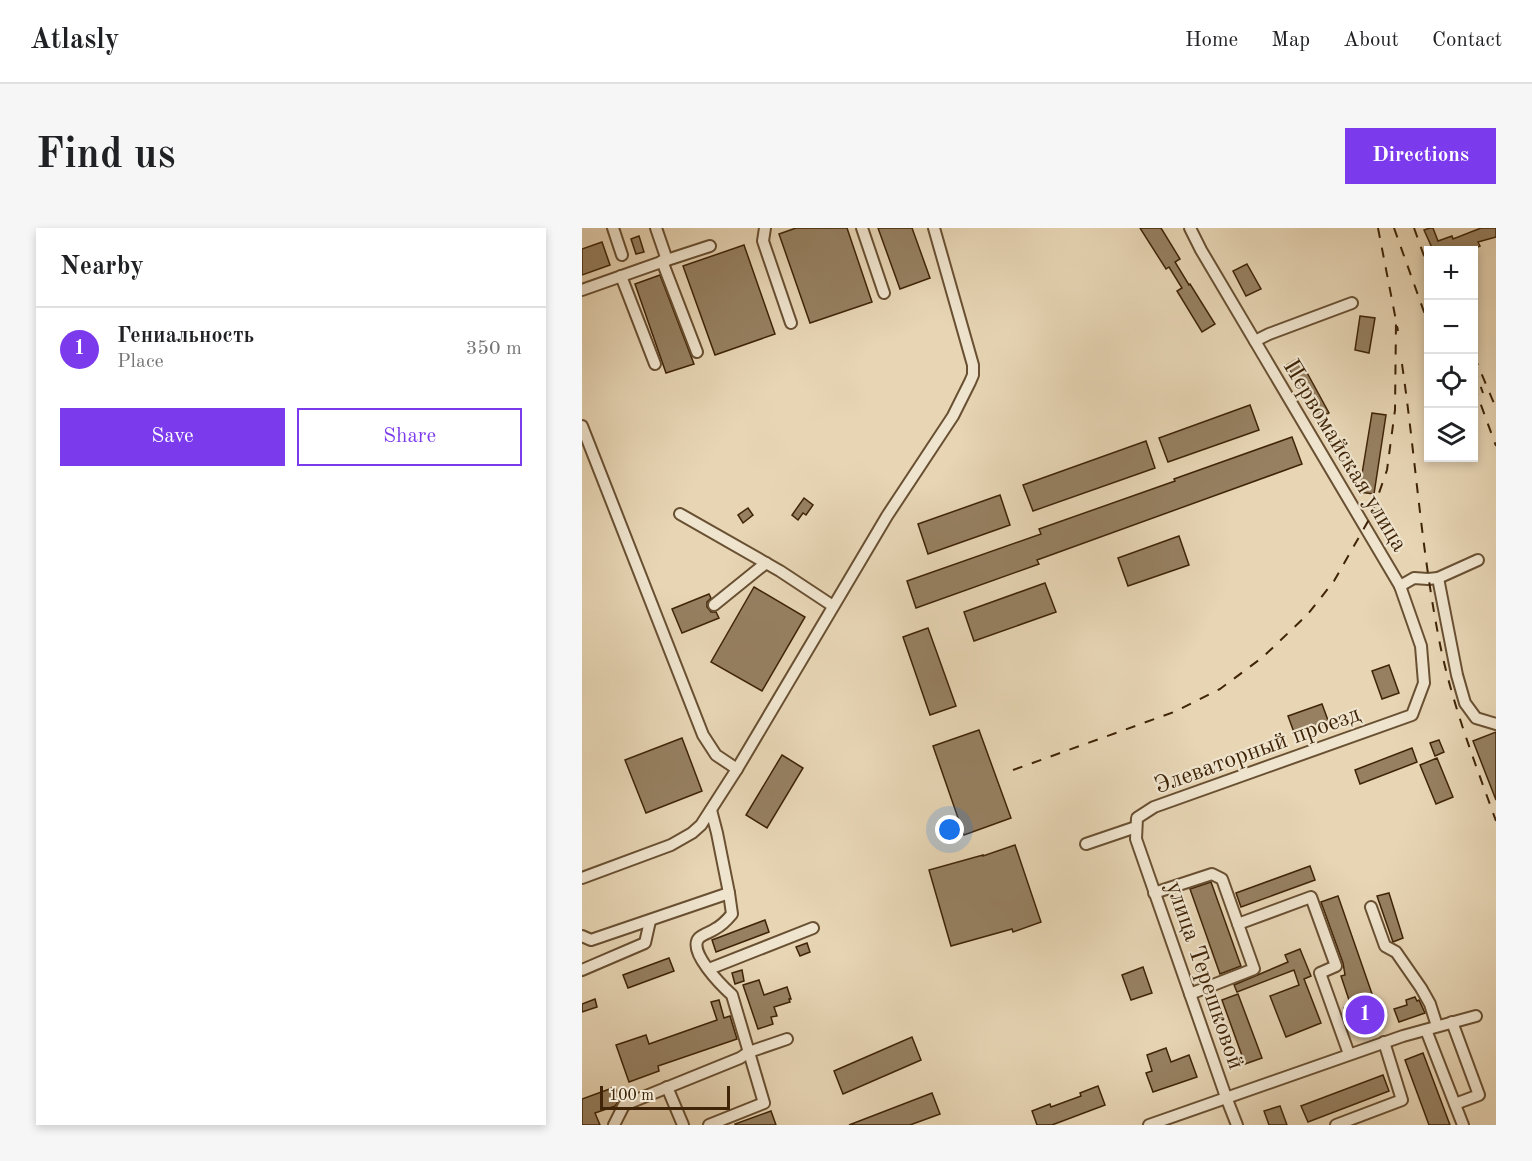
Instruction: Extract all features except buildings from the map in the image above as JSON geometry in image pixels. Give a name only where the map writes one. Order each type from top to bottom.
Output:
[{"type":"street","points":[[613,228],[622,255]]},
{"type":"street","points":[[656,228],[664,260],[697,352]]},
{"type":"street","points":[[765,228],[763,242],[791,323]]},
{"type":"street","points":[[862,228],[884,293]]},
{"type":"street","points":[[582,878],[671,845],[701,825],[737,769],[886,516],[953,416],[973,375],[973,365],[934,228]]},
{"type":"street","name":"Первомайская улица","points":[[1190,228],[1400,586],[1421,646],[1424,683],[1412,715]]},
{"type":"street","points":[[582,290],[710,246]]},
{"type":"street","points":[[621,276],[655,364]]},
{"type":"street","points":[[1255,341],[1352,303]]},
{"type":"street","points":[[582,426],[703,735],[716,755],[737,769]]},
{"type":"street","points":[[680,514],[766,563],[833,606]]},
{"type":"street","points":[[1400,586],[1414,578],[1438,578],[1478,560]]},
{"type":"street","points":[[714,605],[766,563]]},
{"type":"street","points":[[1438,578],[1457,675],[1465,703],[1476,718],[1496,724]]},
{"type":"street","name":"Элеваторный проезд","points":[[1136,827],[1137,818],[1154,807],[1412,715]]},
{"type":"street","points":[[710,1125],[764,1103],[732,994],[719,984],[698,955],[696,945],[699,938],[718,928],[732,914],[711,810]]},
{"type":"street","points":[[1086,844],[1136,827]]},
{"type":"street","name":"улица Терешковой","points":[[1136,827],[1136,840],[1237,1125]]},
{"type":"street","points":[[1154,893],[1212,874],[1222,879],[1254,969],[1190,994]]},
{"type":"street","points":[[582,936],[591,940],[729,893]]},
{"type":"street","points":[[1238,924],[1311,897],[1336,966],[1320,973],[1349,1054]]},
{"type":"street","points":[[1371,907],[1385,946],[1396,952],[1421,988],[1430,1004],[1437,1026]]},
{"type":"street","points":[[582,969],[645,943],[650,921]]},
{"type":"street","points":[[709,969],[813,928]]},
{"type":"street","points":[[1149,1125],[1384,1042],[1476,1016]]},
{"type":"street","points":[[1452,1022],[1479,1095],[1455,1104]]},
{"type":"street","points":[[1426,1030],[1463,1125]]},
{"type":"street","points":[[614,1125],[624,1106],[740,1058],[749,1052],[787,1039]]},
{"type":"street","points":[[1336,1125],[1402,1100],[1384,1042]]},
{"type":"street","points":[[667,1087],[682,1125]]},
{"type":"railway","points":[[1378,228],[1398,331]]},
{"type":"railway","points":[[1394,228],[1424,312]]},
{"type":"railway","points":[[1414,228],[1424,256]]},
{"type":"railway","points":[[1013,770],[1174,712],[1220,689],[1263,657],[1308,614],[1334,581],[1371,516],[1387,470],[1395,410],[1396,323]]},
{"type":"railway","points":[[1402,364],[1427,567],[1438,634],[1456,706],[1496,821]]},
{"type":"railway","points":[[1478,365],[1496,408]]},
{"type":"railway","points":[[1478,379],[1483,393]]},
{"type":"railway","points":[[1478,397],[1496,446]]},
{"type":"place","name":"Гениальность","points":[[1365,1015]]}]
